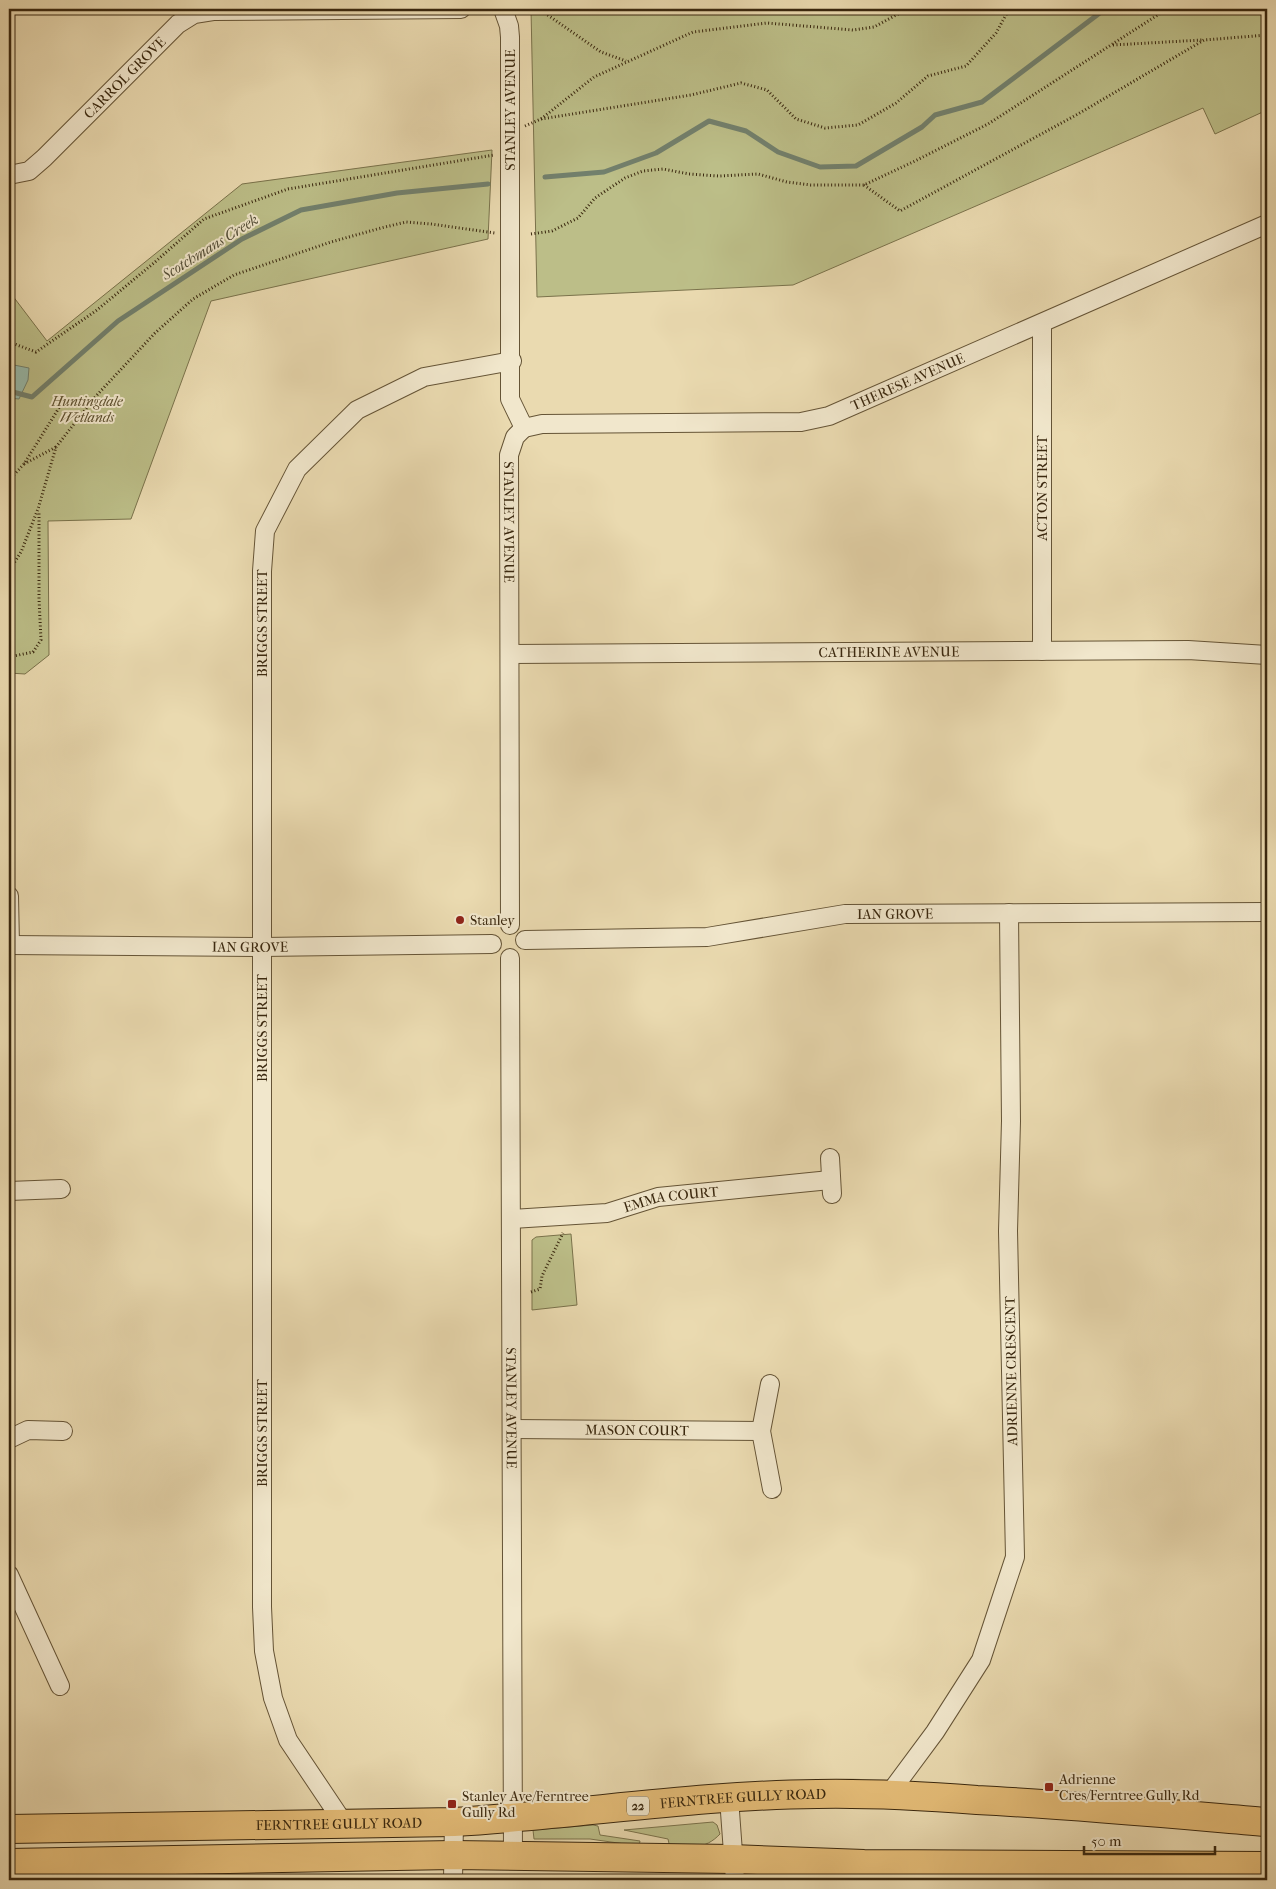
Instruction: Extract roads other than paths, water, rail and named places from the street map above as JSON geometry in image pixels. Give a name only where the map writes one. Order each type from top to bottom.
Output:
[{"type":"main road","name":"FERNTREE GULLY ROAD","points":[[9,1829],[343,1822],[454,1822],[729,1798],[816,1794],[889,1794],[1058,1804],[1267,1822]]},
{"type":"main road","points":[[9,1863],[87,1871],[453,1868],[513,1857],[734,1870],[1267,1866]]},
{"type":"street","name":"CARROL GROVE","points":[[9,174],[29,171],[178,24],[194,14],[213,11],[462,9]]},
{"type":"street","name":"STANLEY AVENUE","points":[[503,9],[509,26],[510,37],[512,361],[510,399],[524,428],[515,437],[509,454],[510,925]]},
{"type":"street","name":"THERESE AVENUE","points":[[524,428],[542,424],[801,422],[829,416],[1267,224]]},
{"type":"street","name":"ACTON STREET","points":[[1042,324],[1042,651]]},
{"type":"street","name":"BRIGGS STREET","points":[[343,1822],[288,1740],[273,1698],[264,1651],[262,1607],[262,571],[265,531],[297,469],[357,410],[424,377],[512,361]]},
{"type":"street","name":"CATHERINE AVENUE","points":[[510,654],[1188,650],[1267,655]]},
{"type":"street","points":[[9,896],[9,945]]},
{"type":"street","name":"IAN GROVE","points":[[526,940],[707,937],[845,914],[1267,912]]},
{"type":"street","name":"ADRIENNE CRESCENT","points":[[889,1794],[935,1732],[981,1660],[1015,1557],[1008,1231],[1011,1121],[1009,913]]},
{"type":"street","points":[[510,925],[522,931],[526,940],[523,950],[516,957],[510,958],[500,955],[492,944],[494,934],[498,929],[510,925]]},
{"type":"street","name":"IAN GROVE","points":[[9,945],[262,948],[492,944]]},
{"type":"street","name":"STANLEY AVENUE","points":[[510,958],[513,1857]]},
{"type":"street","name":"EMMA COURT","points":[[512,1219],[607,1213],[658,1197],[831,1187],[830,1158]]},
{"type":"street","points":[[9,1191],[61,1189]]},
{"type":"street","points":[[770,1384],[761,1431],[772,1489]]},
{"type":"street","name":"MASON COURT","points":[[513,1429],[761,1431]]},
{"type":"street","points":[[9,1439],[28,1430],[63,1431]]},
{"type":"street","points":[[9,1575],[60,1686]]},
{"type":"street","points":[[729,1798],[734,1870]]},
{"type":"street","points":[[453,1868],[454,1822]]},
{"type":"waterway","name":"Scotchmans Creek","points":[[545,177],[604,172],[656,153],[709,121],[746,131],[778,152],[820,167],[856,166],[922,127],[935,115],[982,102],[1105,9]]},
{"type":"waterway","name":"Scotchmans Creek","points":[[9,391],[32,397],[118,321],[242,239],[301,210],[397,193],[488,184]]},
{"type":"place","name":"Stanley","points":[[460,920]]},
{"type":"place","name":"Adrienne Cres/Ferntree Gully Rd","points":[[1049,1787]]},
{"type":"place","name":"Stanley Ave/Ferntree Gully Rd","points":[[452,1804]]},
{"type":"park label","name":"Huntingdale Wetlands","points":[[87,410]]}]
